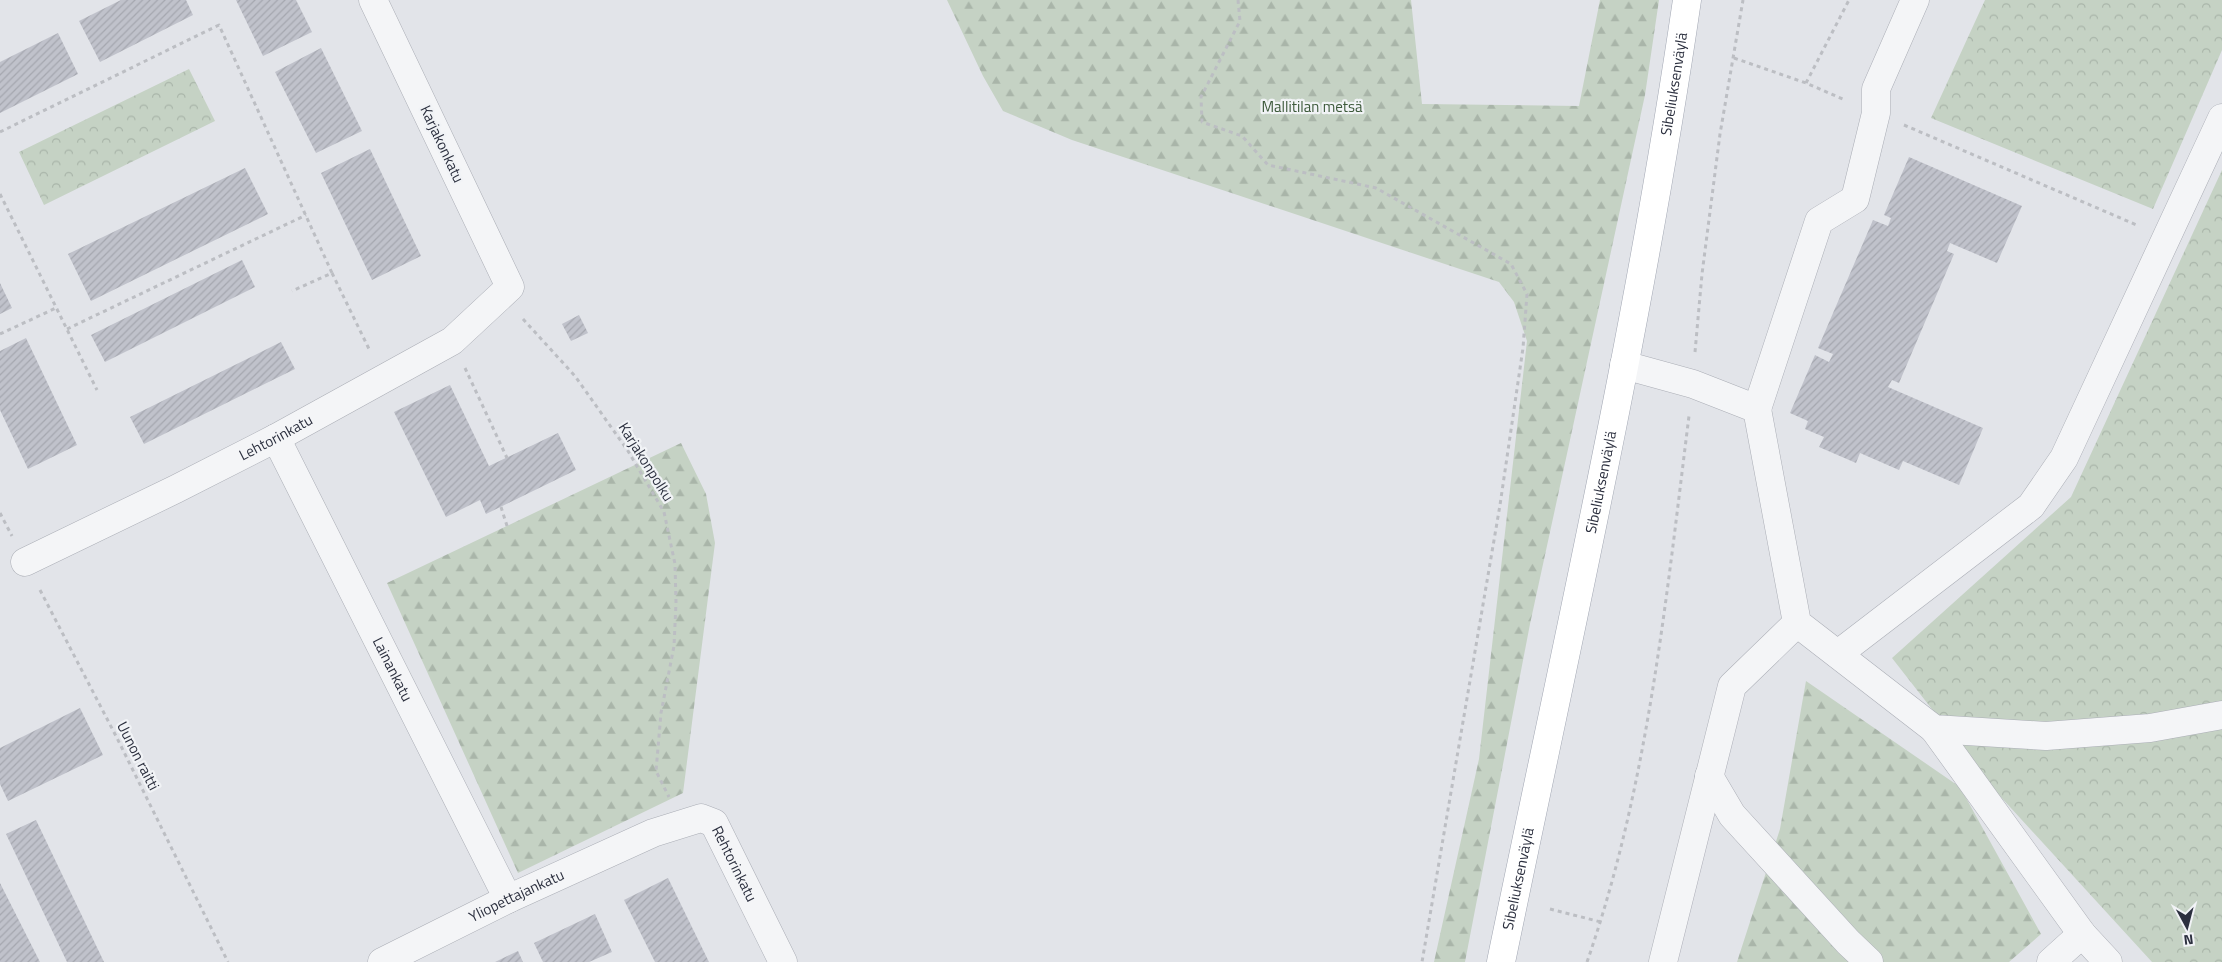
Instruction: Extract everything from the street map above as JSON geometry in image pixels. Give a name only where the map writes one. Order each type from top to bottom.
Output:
[{"type":"main road","name":"Sibeliuksenväylä","points":[[1501,962],[1624,366],[1672,104],[1687,0]]},
{"type":"street","name":"Karjakonkatu","points":[[373,0],[510,287]]},
{"type":"street","points":[[1915,0],[1876,89],[1876,113],[1855,199],[1819,221],[1757,408],[1796,623],[1934,729],[2082,934],[2108,962]]},
{"type":"street","points":[[1838,654],[2031,506],[2064,458],[2222,118]]},
{"type":"street","name":"Lehtorinkatu","points":[[25,562],[176,490],[276,438],[452,341],[510,287]]},
{"type":"street","points":[[1624,366],[1692,384],[1757,408]]},
{"type":"street","name":"Lainankatu","points":[[276,438],[508,899]]},
{"type":"street","points":[[1663,962],[1732,686],[1796,623]]},
{"type":"street","points":[[1934,729],[2046,736],[2150,728],[2222,715]]},
{"type":"street","points":[[1710,776],[1732,815],[1848,942],[1869,962]]},
{"type":"street","name":"Rehtorinkatu","points":[[653,833],[701,818],[714,823],[783,962]]},
{"type":"street","name":"Yliopettajankatu","points":[[382,962],[508,899],[653,833]]},
{"type":"street","points":[[2051,962],[2082,934]]},
{"type":"path","points":[[1238,0],[1240,21],[1201,97],[1202,122],[1242,136],[1268,165],[1376,188],[1511,264],[1527,294],[1523,348],[1500,505],[1438,879],[1422,962]]},
{"type":"path","points":[[1587,962],[1601,922],[1631,805],[1661,639],[1692,384],[1702,274],[1720,134],[1743,0]]},
{"type":"path","points":[[1806,83],[1849,0]]},
{"type":"path","points":[[0,132],[219,25],[332,273],[383,378]]},
{"type":"path","points":[[1734,58],[1806,83],[2167,238]]},
{"type":"path","points":[[0,194],[97,390]]},
{"type":"path","points":[[67,329],[306,215]]},
{"type":"path","points":[[292,291],[332,273]]},
{"type":"path","name":"Karjakonpolku","points":[[510,287],[524,322],[575,376],[628,451],[664,512],[675,564],[676,603],[674,646],[661,713],[656,772],[682,825]]},
{"type":"path","points":[[0,334],[56,308]]},
{"type":"path","points":[[452,341],[507,458]]},
{"type":"path","points":[[501,507],[508,529]]},
{"type":"path","name":"Uunon raitti","points":[[25,562],[122,747],[228,962]]},
{"type":"path","points":[[1550,909],[1601,922]]},
{"type":"green space","name":"Mallitilan metsä","points":[[947,0],[1411,0],[1422,104],[1579,106],[1600,0],[1659,0],[1645,95],[1530,624],[1465,962],[1434,962],[1479,759],[1527,341],[1514,302],[1499,282],[1072,140],[1003,111],[983,76]]},
{"type":"green space","points":[[1985,0],[2222,0],[2222,50],[2153,209],[1931,118]]},
{"type":"green space","points":[[189,69],[215,121],[44,205],[19,152]]},
{"type":"green space","points":[[2222,170],[2222,962],[2152,962],[1999,795],[1892,658],[2071,497]]},
{"type":"green space","points":[[681,443],[706,494],[715,543],[683,793],[518,873],[387,583]]},
{"type":"green space","points":[[1806,681],[1960,787],[2041,934],[2009,962],[1737,962],[1780,829]]},
{"type":"building","points":[[121,0],[186,0],[193,15],[100,62],[79,21]]},
{"type":"building","points":[[236,0],[296,0],[312,32],[263,56]]},
{"type":"building","points":[[58,33],[78,74],[0,113],[0,62]]},
{"type":"building","points":[[321,48],[362,131],[316,153],[275,72]]},
{"type":"building","points":[[370,149],[421,256],[372,280],[321,173]]},
{"type":"building","points":[[1909,157],[2022,206],[1997,263],[1950,243],[1947,251],[1954,254],[1899,383],[1892,380],[1888,387],[1983,428],[1959,485],[1903,461],[1899,470],[1860,453],[1856,463],[1819,447],[1824,437],[1805,429],[1808,421],[1790,413],[1815,355],[1829,362],[1833,354],[1818,348],[1873,220],[1888,226],[1891,218],[1884,215]]},
{"type":"building","points":[[245,168],[268,214],[91,301],[68,254]]},
{"type":"building","points":[[242,260],[255,287],[105,362],[91,335]]},
{"type":"building","points":[[0,283],[12,308],[0,314]]},
{"type":"building","points":[[579,315],[588,333],[571,341],[562,324]]},
{"type":"building","points":[[26,338],[77,445],[28,469],[0,410],[0,351]]},
{"type":"building","points":[[281,342],[295,369],[144,444],[130,417]]},
{"type":"building","points":[[450,385],[489,466],[558,433],[576,470],[486,514],[480,500],[446,517],[394,412]]},
{"type":"building","points":[[80,708],[103,755],[8,801],[0,784],[0,748]]},
{"type":"building","points":[[36,820],[104,962],[67,962],[6,834]]},
{"type":"building","points":[[668,878],[709,962],[655,962],[624,900]]},
{"type":"building","points":[[0,883],[40,962],[0,962]]},
{"type":"building","points":[[595,914],[612,952],[589,962],[543,962],[534,943]]},
{"type":"building","points":[[518,951],[523,962],[495,962]]}]
